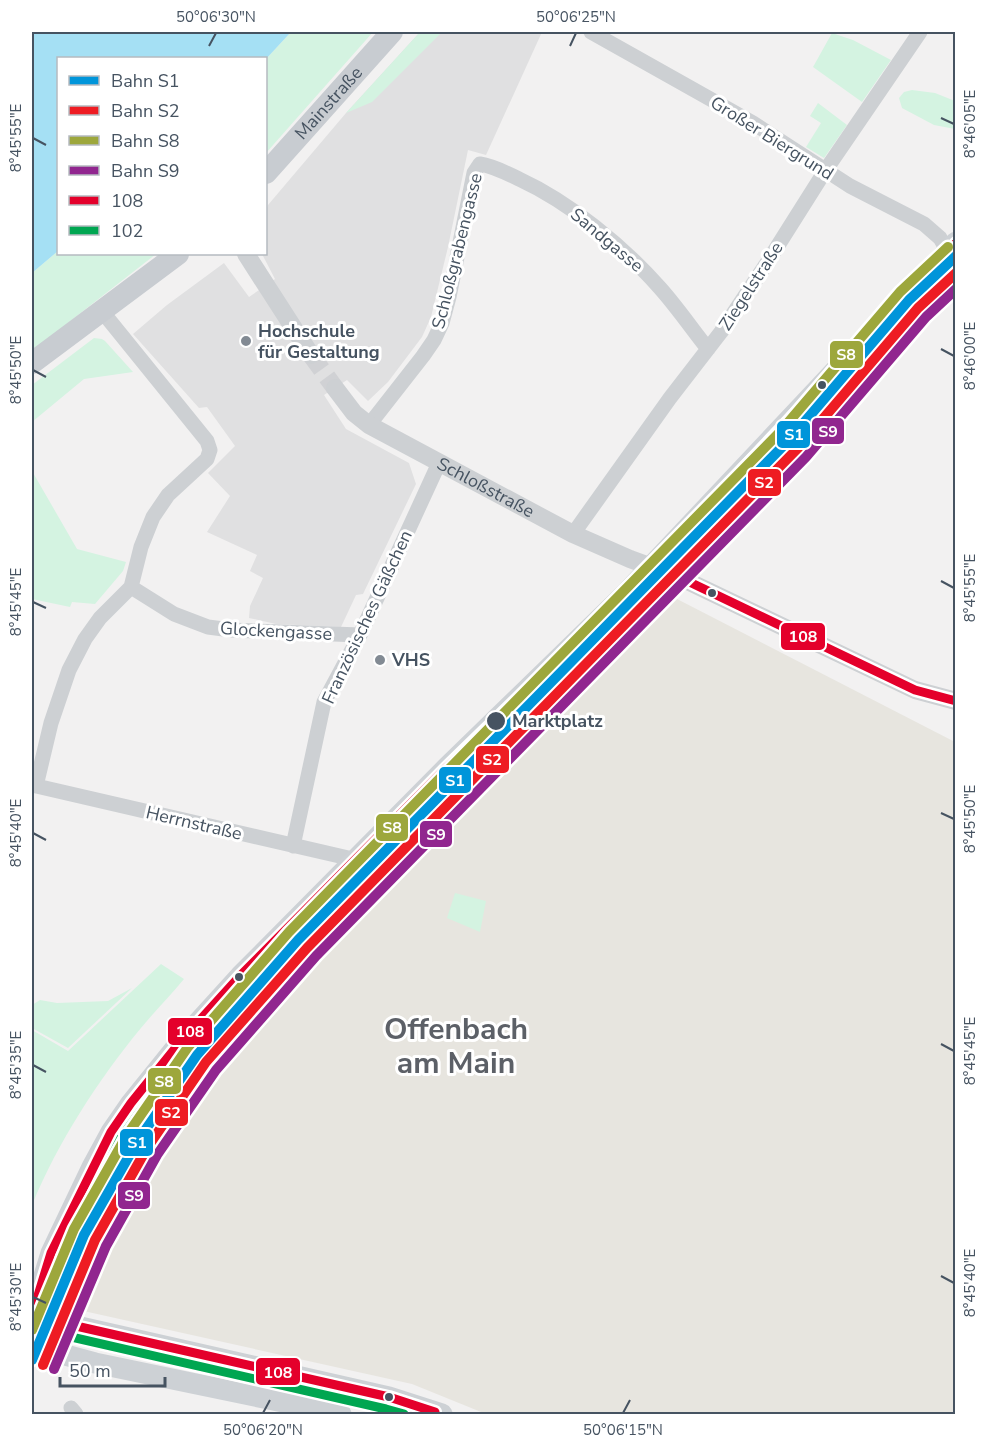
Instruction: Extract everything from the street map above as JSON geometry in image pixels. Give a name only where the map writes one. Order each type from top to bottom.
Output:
[{"type":"main road","name":"Mainstraße","points":[[267,172],[392,32]]},
{"type":"main road","points":[[437,1411],[389,1397],[32,1315],[62,1226],[111,1132],[131,1103],[218,999],[446,768],[651,567],[951,246]]},
{"type":"main road","points":[[32,363],[177,255]]},
{"type":"main road","points":[[32,1346],[95,1363],[341,1414]]},
{"type":"main road","points":[[285,1402],[291,1396],[294,1386],[291,1375]]},
{"type":"street","name":"Großer Biergrund","points":[[591,32],[753,123],[825,171],[880,203],[924,224],[951,246]]},
{"type":"street","name":"Ziegelstraße","points":[[573,534],[669,398],[708,349],[920,32]]},
{"type":"street","name":"Sandgasse","points":[[480,164],[509,174],[546,192],[613,243],[661,289],[708,349]]},
{"type":"street","name":"Schloßgrabengasse","points":[[369,425],[423,356],[442,323],[474,173],[480,164]]},
{"type":"street","points":[[247,255],[310,355]]},
{"type":"street","points":[[34,785],[69,670],[85,639],[100,618],[131,587],[147,530],[153,517],[168,495],[207,459],[210,450],[207,441],[100,310]]},
{"type":"street","name":"Schloßstraße","points":[[335,388],[354,413],[369,425],[573,534],[651,567]]},
{"type":"street","name":"Französisches Gäßchen","points":[[293,846],[324,702],[360,635],[439,463]]},
{"type":"street","points":[[651,567],[696,585],[915,690],[956,701]]},
{"type":"street","name":"Glockengasse","points":[[131,587],[174,614],[208,627],[360,635]]},
{"type":"street","name":"Herrnstraße","points":[[34,785],[357,860]]},
{"type":"shaded area","points":[[420,32],[542,32],[486,155],[468,150],[431,317],[422,337],[388,382],[368,401],[347,380],[324,395],[346,429],[409,463],[416,484],[363,594],[356,595],[341,627],[276,624],[249,618],[250,606],[263,578],[250,571],[257,555],[207,532],[230,496],[208,473],[235,446],[207,407],[199,408],[133,334],[167,305],[224,263],[249,297],[275,279],[263,255],[267,255],[268,205],[346,113]]},
{"type":"shaded area","points":[[644,582],[955,742],[955,1414],[486,1414],[412,1384],[70,1308],[63,1304],[60,1295],[91,1226],[127,1162],[163,1107],[222,1032],[218,1024],[365,868]]},
{"type":"green space","points":[[291,32],[373,32],[267,152],[267,58]]},
{"type":"green space","points":[[420,32],[442,32],[372,102],[346,113]]},
{"type":"green space","points":[[832,33],[853,40],[891,60],[862,102],[813,67]]},
{"type":"green space","points":[[912,90],[935,93],[955,101],[955,129],[934,125],[902,108],[899,98],[904,92]]},
{"type":"green space","points":[[818,103],[847,125],[824,158],[806,147],[821,123],[810,116]]},
{"type":"green space","points":[[57,252],[57,255],[155,255],[32,351],[32,273]]},
{"type":"green space","points":[[94,338],[105,341],[133,372],[84,379],[32,422],[32,385]]},
{"type":"green space","points":[[32,471],[77,549],[126,562],[123,571],[95,604],[72,602],[70,607],[32,599]]},
{"type":"green space","points":[[455,893],[486,901],[480,932],[447,918]]},
{"type":"green space","points":[[161,964],[184,979],[141,1028],[94,1090],[54,1158],[32,1205],[32,1030],[68,1051]]},
{"type":"green space","points":[[132,988],[68,1048],[32,1028],[32,1005],[40,1000],[57,1003],[108,1001]]},
{"type":"water","points":[[32,32],[291,32],[267,58],[57,57],[57,252],[32,273]]},
{"type":"tunnel","points":[[311,355],[335,388]]},
{"type":"rail line","name":"S8","points":[[32,1330],[74,1229],[127,1135],[188,1047],[289,932],[780,432],[900,292],[948,247]]},
{"type":"rail line","name":"S1","points":[[32,1360],[84,1235],[137,1142],[197,1055],[298,940],[789,440],[909,300],[956,256]]},
{"type":"rail line","name":"S2","points":[[43,1365],[95,1240],[147,1148],[206,1062],[307,948],[798,448],[918,308],[956,273]]},
{"type":"rail line","name":"S9","points":[[54,1369],[106,1246],[157,1155],[216,1070],[316,956],[806,457],[926,317],[956,289]]},
{"type":"transit line","name":"108","points":[[32,1315],[51,1253],[111,1132],[131,1103],[181,1041],[240,976],[446,768],[627,592],[956,243]]},
{"type":"transit line","name":"102","points":[[43,1319],[62,1257],[121,1138],[190,1049],[249,984],[454,777],[636,600],[956,260]]},
{"type":"transit line","name":"108","points":[[651,567],[679,577],[915,690],[956,701]]},
{"type":"transit line","name":"108","points":[[32,1316],[389,1397],[435,1412]]},
{"type":"transit line","name":"102","points":[[32,1328],[404,1414]]},
{"type":"place","name":"Hochschule für Gestaltung","points":[[246,341]]},
{"type":"place","name":"VHS","points":[[380,660]]},
{"type":"place","name":"Marktplatz","points":[[496,721]]},
{"type":"district","name":"Offenbach am Main","points":[[456,1046]]}]
